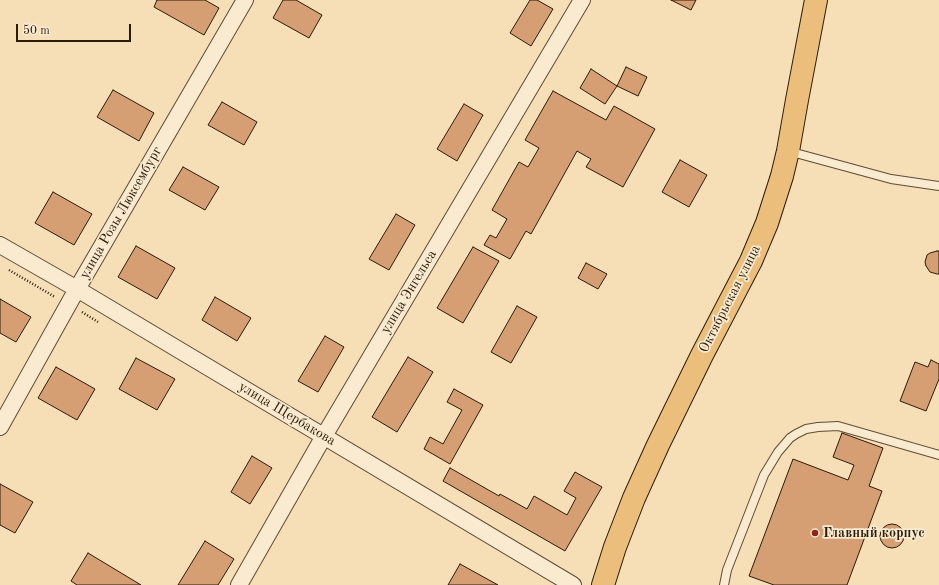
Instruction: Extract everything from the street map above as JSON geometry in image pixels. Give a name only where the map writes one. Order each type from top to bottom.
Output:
[{"type":"main road","name":"Октябрьская улица","points":[[603,585],[615,547],[652,458],[702,355],[751,261],[761,237],[782,176],[788,151],[816,0]]},
{"type":"street","name":"улица Розы Люксембург","points":[[0,427],[76,289],[245,0]]},
{"type":"street","name":"улица Энгельса","points":[[239,585],[324,436],[582,0]]},
{"type":"street","name":"улица Щербакова","points":[[0,245],[573,585]]},
{"type":"lane","points":[[788,151],[891,179],[939,186]]},
{"type":"lane","points":[[724,585],[727,570],[764,475],[778,452],[790,438],[796,434],[806,429],[838,426],[939,455]]},
{"type":"building","points":[[157,0],[205,0],[219,8],[204,35],[154,7]]},
{"type":"building","points":[[283,0],[296,0],[322,15],[309,38],[273,18]]},
{"type":"building","points":[[530,0],[537,0],[553,9],[531,46],[510,33]]},
{"type":"building","points":[[671,0],[696,0],[691,10]]},
{"type":"building","points":[[626,67],[647,77],[638,96],[617,86]]},
{"type":"building","points":[[591,69],[617,86],[605,104],[580,88]]},
{"type":"building","points":[[113,90],[154,113],[139,141],[97,117]]},
{"type":"building","points":[[553,91],[606,120],[614,106],[655,129],[623,187],[586,167],[591,159],[577,151],[531,234],[526,231],[510,259],[484,245],[490,235],[496,238],[507,219],[492,210],[519,162],[528,167],[539,148],[525,140]]},
{"type":"building","points":[[222,102],[257,122],[244,145],[208,125]]},
{"type":"building","points":[[464,104],[483,115],[457,161],[437,149]]},
{"type":"building","points":[[680,160],[707,175],[689,207],[662,192]]},
{"type":"building","points":[[183,167],[219,187],[205,210],[169,190]]},
{"type":"building","points":[[53,192],[92,214],[74,245],[35,223]]},
{"type":"building","points":[[396,214],[415,225],[389,270],[369,259]]},
{"type":"building","points":[[136,246],[175,268],[157,299],[118,277]]},
{"type":"building","points":[[473,247],[499,261],[463,323],[437,308]]},
{"type":"building","points":[[939,251],[939,274],[930,272],[925,262],[927,255]]},
{"type":"building","points":[[586,263],[607,274],[598,289],[578,278]]},
{"type":"building","points":[[215,297],[251,318],[237,341],[202,320]]},
{"type":"building","points":[[0,299],[31,317],[16,342],[0,333]]},
{"type":"building","points":[[517,306],[537,317],[511,363],[491,352]]},
{"type":"building","points":[[325,336],[344,347],[318,392],[298,381]]},
{"type":"building","points":[[408,357],[433,372],[397,432],[372,417]]},
{"type":"building","points":[[136,358],[175,379],[157,410],[119,389]]},
{"type":"building","points":[[931,360],[939,364],[939,379],[926,411],[900,401],[915,362],[928,367]]},
{"type":"building","points":[[56,367],[95,389],[77,420],[38,398]]},
{"type":"building","points":[[454,389],[483,405],[450,464],[424,449],[430,437],[443,444],[462,410],[447,402]]},
{"type":"building","name":"Главный корпус","points":[[842,433],[883,448],[869,486],[882,491],[847,585],[774,585],[749,576],[793,459],[848,480],[854,465],[833,457]]},
{"type":"building","points":[[252,456],[272,468],[250,504],[231,492]]},
{"type":"building","points":[[450,468],[499,496],[500,494],[527,509],[534,496],[567,515],[576,498],[564,491],[575,472],[602,487],[565,551],[443,481]]},
{"type":"building","points":[[0,484],[33,502],[15,533],[0,525]]},
{"type":"building","points":[[892,524],[897,525],[903,531],[903,541],[897,547],[892,548],[887,547],[881,541],[880,536],[881,531],[887,525]]},
{"type":"building","points":[[205,541],[234,559],[218,585],[178,585]]},
{"type":"building","points":[[88,553],[141,585],[77,585],[71,581]]},
{"type":"building","points":[[460,564],[498,585],[448,585]]},
{"type":"place","name":"Главный корпус","points":[[815,533]]}]
